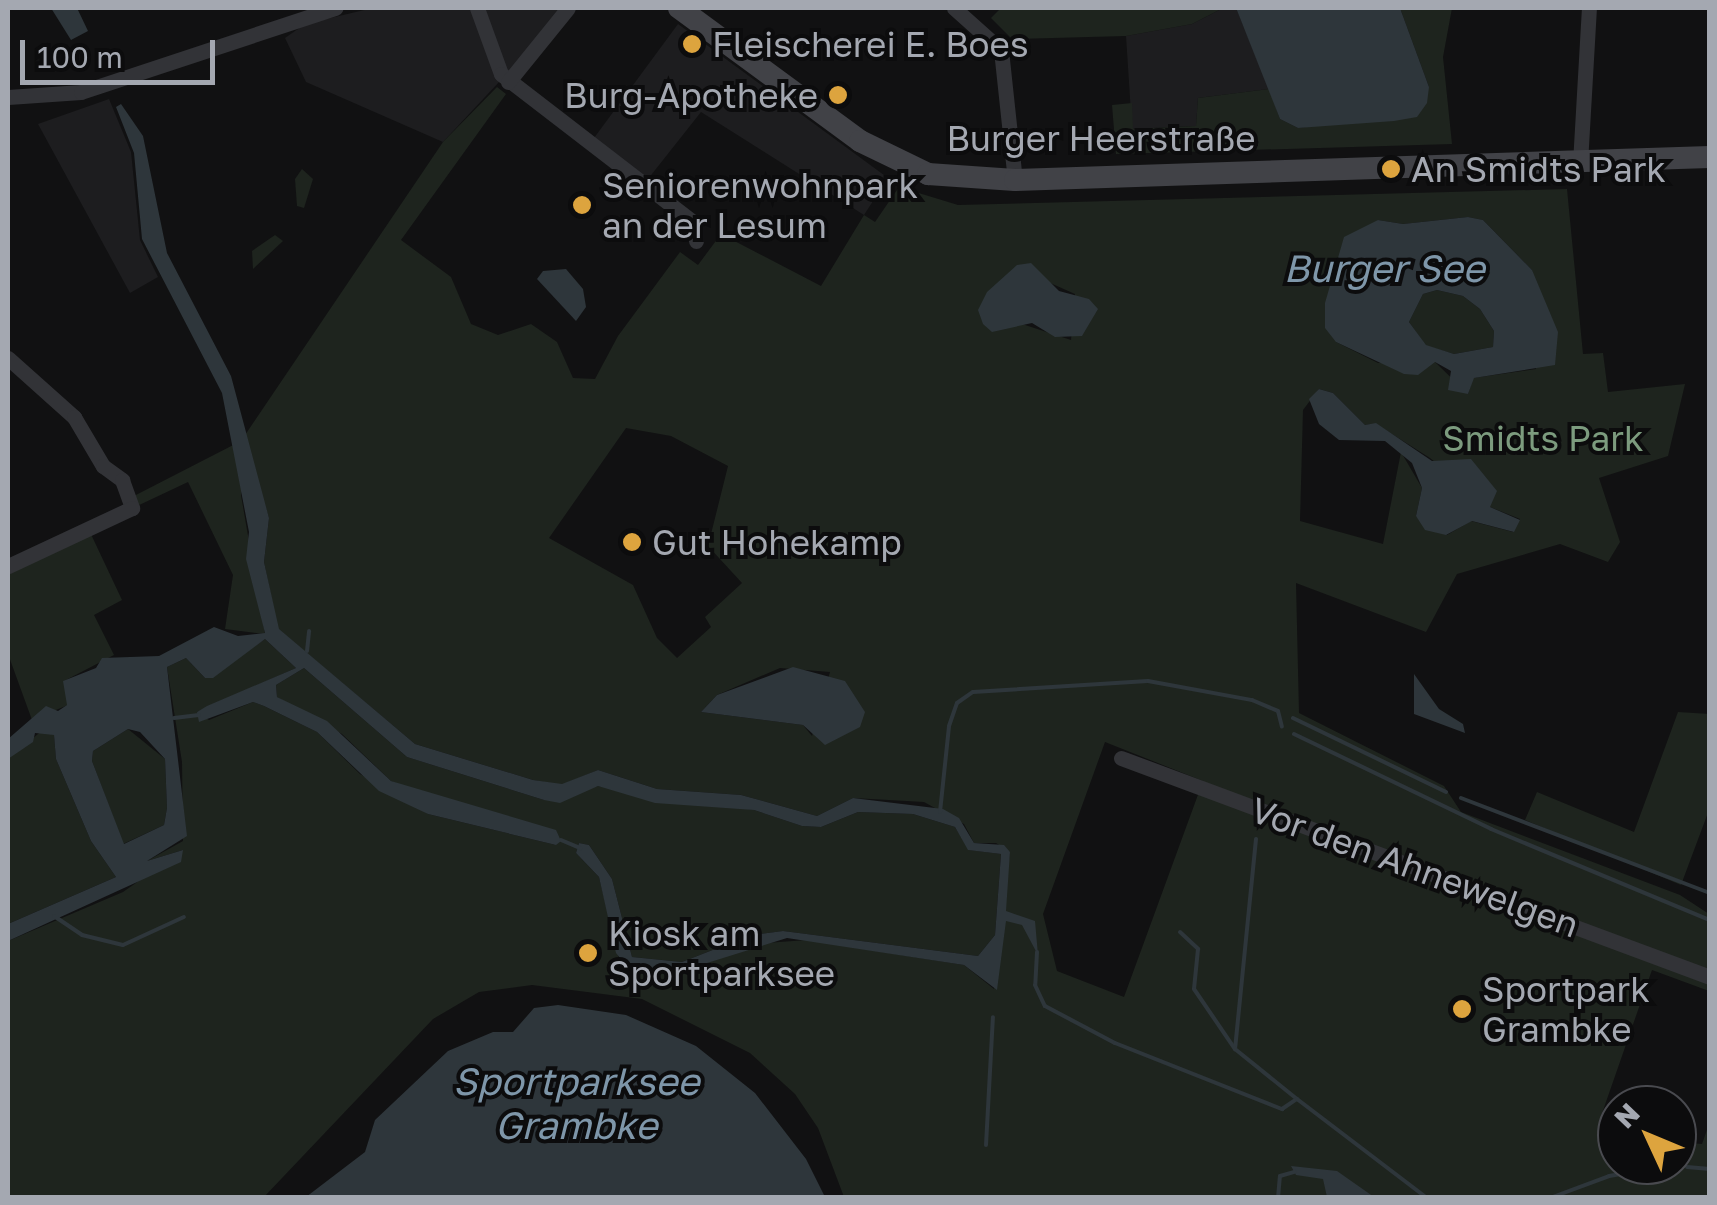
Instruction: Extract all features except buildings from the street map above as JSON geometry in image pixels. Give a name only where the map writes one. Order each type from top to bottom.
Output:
[{"type":"main road","name":"Burger Heerstraße","points":[[693,12],[883,156],[928,174],[1015,180],[1710,157]]},
{"type":"street","points":[[8,97],[82,92],[335,8]]},
{"type":"street","points":[[477,8],[508,82],[696,224],[696,241]]},
{"type":"street","points":[[508,82],[568,8]]},
{"type":"street","points":[[954,8],[1001,50],[1015,180]]},
{"type":"street","points":[[1580,163],[1588,8]]},
{"type":"street","points":[[8,358],[74,417],[102,466],[122,480],[132,508],[8,566]]},
{"type":"street","name":"Vor den Ahnewelgen","points":[[1120,758],[1710,977]]},
{"type":"shaded area","points":[[373,8],[568,8],[443,142],[306,82],[285,38],[305,24]]},
{"type":"shaded area","points":[[1223,8],[1236,8],[1269,89],[1198,98],[1196,126],[1132,129],[1126,36],[1192,24]]},
{"type":"shaded area","points":[[678,24],[888,178],[864,215],[701,112],[648,179],[594,138]]},
{"type":"shaded area","points":[[109,99],[131,152],[140,240],[158,277],[130,293],[38,124]]},
{"type":"green space","points":[[1001,8],[1223,8],[1192,24],[1126,36],[1012,39],[991,18]]},
{"type":"green space","points":[[1400,8],[1452,8],[1443,57],[1452,144],[1116,154],[1112,105],[1132,103],[1133,129],[1196,126],[1198,98],[1269,89],[1280,119],[1298,128],[1345,122],[1429,87]]},
{"type":"green space","name":"Smidts Park","points":[[497,87],[506,94],[401,240],[451,277],[471,324],[498,335],[531,324],[557,342],[573,378],[595,379],[618,336],[680,252],[698,265],[721,234],[821,286],[864,215],[875,222],[899,187],[958,205],[1567,189],[1583,354],[1603,353],[1608,392],[1685,384],[1668,456],[1599,478],[1620,542],[1608,562],[1560,544],[1457,574],[1426,632],[1296,583],[1299,713],[1444,786],[1461,812],[1680,895],[1709,914],[1709,991],[1652,970],[1612,1085],[1597,1085],[1597,1185],[1697,1185],[1697,1144],[1702,1144],[1709,1124],[1709,1197],[844,1197],[818,1128],[795,1094],[750,1053],[642,999],[532,985],[479,992],[433,1019],[264,1197],[8,1198],[8,941],[123,892],[183,850],[147,861],[183,841],[182,762],[167,667],[186,658],[205,678],[265,639],[296,668],[197,712],[209,720],[253,702],[264,706],[317,732],[360,774],[428,814],[556,845],[391,781],[342,734],[277,697],[276,685],[304,668],[407,757],[544,800],[598,786],[754,810],[802,826],[821,827],[858,812],[913,814],[955,827],[969,850],[1001,854],[995,935],[978,956],[783,931],[751,935],[682,962],[632,957],[612,879],[589,845],[579,843],[576,853],[599,877],[620,963],[675,973],[766,943],[807,940],[964,965],[994,989],[1010,852],[996,843],[974,843],[964,824],[924,802],[853,798],[817,816],[741,795],[657,789],[598,770],[562,785],[533,780],[415,744],[278,629],[264,562],[269,518],[248,450],[241,495],[265,634],[225,629],[233,575],[188,482],[135,507],[132,497],[241,441],[443,142]],"holes":[[[1468,217],[1483,220],[1532,270],[1536,369],[1473,378],[1468,394],[1435,362],[1378,363],[1336,342],[1378,220],[1403,224]],[[1048,282],[1075,294],[1071,340],[1019,323]],[[1319,389],[1333,393],[1365,425],[1376,424],[1430,458],[1490,507],[1520,519],[1513,532],[1471,521],[1447,535],[1416,516],[1422,488],[1401,452],[1383,544],[1300,521],[1303,410]],[[626,428],[671,436],[728,466],[708,546],[742,583],[705,617],[711,627],[677,658],[657,638],[633,585],[549,538]],[[780,668],[830,672],[812,736],[803,725],[701,712],[717,695]],[[1105,742],[1203,781],[1124,997],[1057,971],[1043,914]]]},
{"type":"green space","points":[[302,169],[313,179],[304,208],[297,206],[295,179]]},
{"type":"green space","points":[[275,235],[283,241],[253,269],[252,251]]},
{"type":"green space","points":[[1437,290],[1463,296],[1480,309],[1494,331],[1493,347],[1454,354],[1426,346],[1409,322],[1423,294]]},
{"type":"green space","points":[[89,530],[122,600],[94,615],[114,655],[64,681],[68,705],[32,720],[8,654],[8,569]]},
{"type":"green space","points":[[1678,712],[1710,714],[1709,810],[1681,885],[1525,820],[1537,792],[1634,832]]},
{"type":"green space","points":[[44,729],[54,735],[56,759],[91,841],[116,877],[8,924],[8,759]]},
{"type":"green space","points":[[128,729],[165,759],[167,808],[164,825],[123,844],[92,761],[93,751]]},
{"type":"water","points":[[51,8],[77,8],[88,31],[71,40]]},
{"type":"water","points":[[1236,8],[1400,8],[1429,87],[1427,103],[1417,117],[1298,128],[1280,119]]},
{"type":"water","points":[[121,104],[143,136],[167,253],[231,376],[269,518],[264,562],[279,629],[415,744],[533,780],[562,784],[598,770],[657,789],[741,795],[817,816],[853,798],[943,809],[959,818],[974,843],[1004,845],[1010,852],[1006,911],[1035,921],[1038,955],[1022,925],[1006,921],[997,990],[964,965],[787,938],[675,973],[628,968],[616,953],[599,877],[576,853],[579,843],[589,845],[612,879],[632,957],[682,962],[751,935],[783,931],[978,956],[995,935],[1001,854],[968,850],[955,827],[913,814],[858,812],[821,827],[802,826],[754,810],[655,803],[598,786],[560,803],[544,800],[407,757],[304,668],[276,685],[277,697],[327,721],[391,781],[556,830],[561,841],[556,845],[428,814],[379,791],[317,732],[264,706],[253,702],[199,722],[197,712],[207,706],[296,668],[265,639],[213,678],[205,678],[186,658],[167,667],[187,836],[147,861],[183,850],[181,862],[8,941],[8,924],[116,877],[91,841],[56,759],[54,735],[35,733],[33,742],[8,759],[8,739],[46,706],[58,711],[67,705],[63,681],[96,668],[102,658],[159,656],[214,627],[238,636],[265,633],[246,559],[249,532],[222,393],[142,239],[134,153],[116,107]],"holes":[[[128,729],[140,732],[165,759],[167,808],[164,825],[124,844],[92,761],[93,751]]]},
{"type":"water","name":"Burger See","points":[[1468,217],[1483,220],[1532,270],[1558,332],[1555,365],[1474,378],[1468,394],[1448,390],[1451,371],[1435,362],[1418,375],[1404,374],[1336,342],[1325,328],[1325,303],[1344,237],[1378,220],[1403,224]],"holes":[[[1437,290],[1463,296],[1480,309],[1494,331],[1493,347],[1454,354],[1426,345],[1409,322],[1423,294]]]},
{"type":"water","points":[[1031,263],[1059,291],[1089,299],[1098,309],[1082,336],[1055,337],[1032,323],[992,332],[983,324],[978,310],[987,292],[1017,265]]},
{"type":"water","points":[[566,269],[583,289],[586,307],[576,321],[537,279],[543,271]]},
{"type":"water","points":[[1319,389],[1333,393],[1365,425],[1376,423],[1432,461],[1471,459],[1497,491],[1490,507],[1520,520],[1514,532],[1472,521],[1446,535],[1425,530],[1416,516],[1422,488],[1412,463],[1385,441],[1339,440],[1319,424],[1309,399]]},
{"type":"water","points":[[793,667],[845,681],[865,712],[860,727],[825,745],[803,725],[701,712],[717,695]]},
{"type":"water","points":[[1414,674],[1439,709],[1463,724],[1465,733],[1414,714]]},
{"type":"water","name":"Sportparksee Grambke","points":[[558,1005],[626,1015],[696,1046],[755,1093],[806,1159],[825,1197],[306,1197],[365,1152],[375,1120],[448,1051],[493,1032],[513,1032],[534,1008]]},
{"type":"water","points":[[1291,1166],[1337,1171],[1374,1197],[1327,1197],[1323,1179],[1296,1175]]},
{"type":"waterway","points":[[307,651],[309,631]]},
{"type":"waterway","points":[[940,812],[949,726],[957,703],[973,692],[1148,681],[1252,700],[1278,711],[1282,727]]},
{"type":"waterway","points":[[174,718],[199,715]]},
{"type":"waterway","points":[[1293,718],[1446,792]]},
{"type":"waterway","points":[[1294,734],[1491,829],[1710,920]]},
{"type":"waterway","points":[[1461,798],[1710,893]]},
{"type":"waterway","points":[[1256,839],[1235,1049],[1297,1099]]},
{"type":"waterway","points":[[561,840],[580,848]]},
{"type":"waterway","points":[[54,916],[82,935],[123,945],[184,917]]},
{"type":"waterway","points":[[1180,932],[1198,949],[1194,989],[1235,1049]]},
{"type":"waterway","points":[[1037,952],[1035,985],[1045,1006],[1115,1043],[1282,1109],[1297,1099],[1427,1198]]},
{"type":"waterway","points":[[986,1145],[993,1017]]},
{"type":"waterway","points":[[1697,1168],[1710,1169]]},
{"type":"waterway","points":[[1278,1198],[1280,1176],[1294,1172]]},
{"type":"waterway","points":[[1550,1198],[1597,1180]]},
{"type":"place","name":"Fleischerei E. Boes","points":[[692,44]]},
{"type":"place","name":"Burg-Apotheke","points":[[838,95]]},
{"type":"place","name":"An Smidts Park","points":[[1391,169]]},
{"type":"place","name":"Seniorenwohnpark an der Lesum","points":[[582,205]]},
{"type":"place","name":"Gut Hohekamp","points":[[632,542]]},
{"type":"place","name":"Kiosk am Sportparksee","points":[[588,953]]},
{"type":"place","name":"Sportpark Grambke","points":[[1462,1009]]}]
